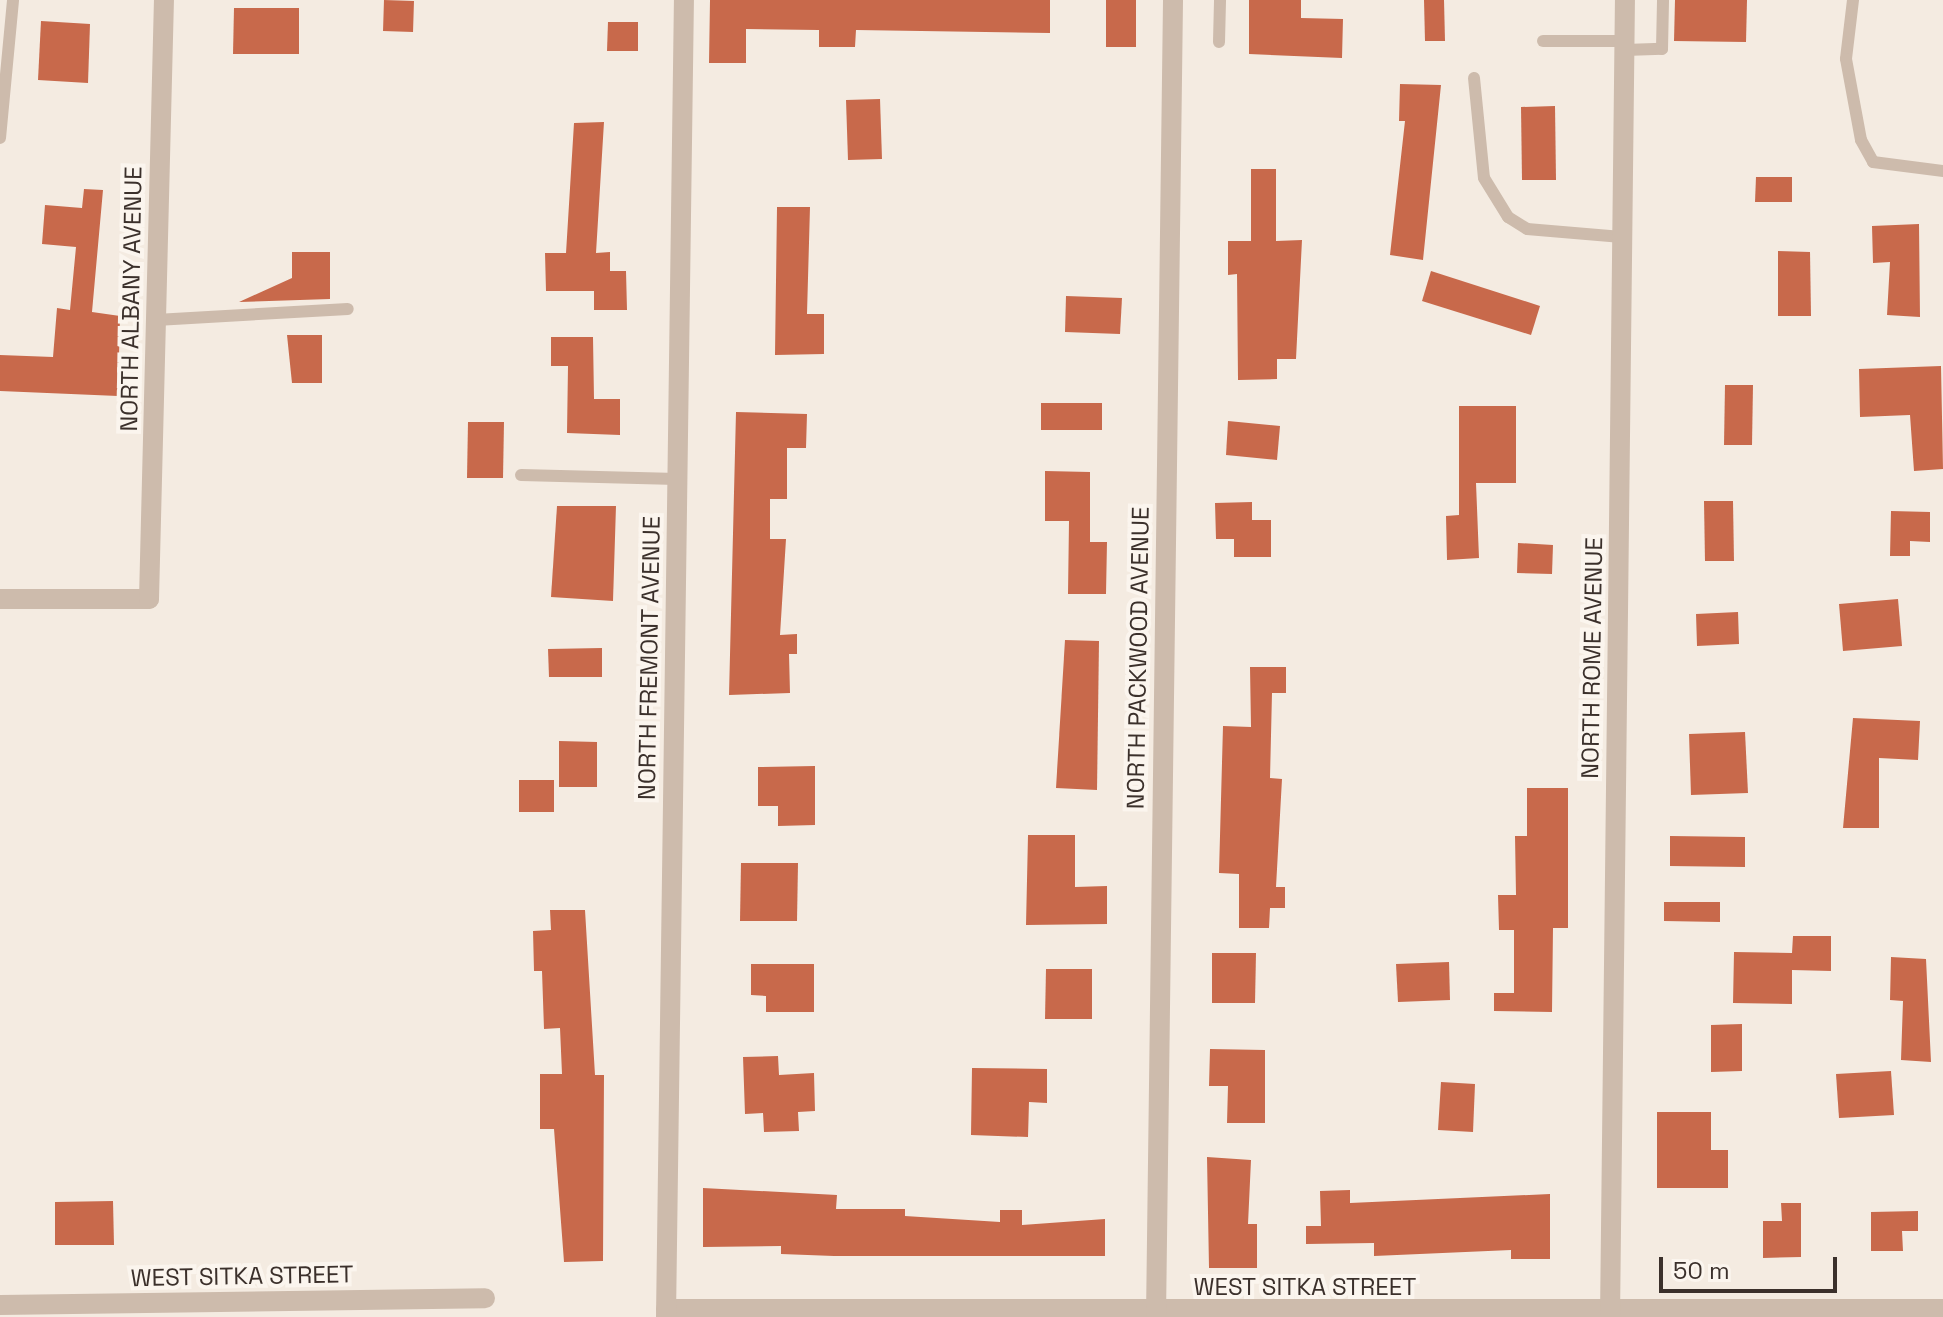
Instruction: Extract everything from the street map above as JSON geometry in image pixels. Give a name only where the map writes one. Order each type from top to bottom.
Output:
[{"type":"street","name":"NORTH ALBANY AVENUE","points":[[0,599],[149,599],[164,0]]},
{"type":"street","name":"NORTH FREMONT AVENUE","points":[[666,1313],[684,0]]},
{"type":"street","name":"NORTH PACKWOOD AVENUE","points":[[1156,1315],[1173,0]]},
{"type":"street","name":"NORTH ROME AVENUE","points":[[1610,1314],[1625,0]]},
{"type":"street","name":"WEST SITKA STREET","points":[[0,1305],[157,1311],[485,1298]]},
{"type":"street","name":"WEST SITKA STREET","points":[[666,1313],[1610,1314],[1943,1309]]},
{"type":"lane","points":[[0,138],[13,0]]},
{"type":"lane","points":[[1219,42],[1220,0]]},
{"type":"lane","points":[[1543,41],[1662,49],[1663,0]]},
{"type":"lane","points":[[1853,0],[1846,59],[1861,140],[1873,162],[1943,171]]},
{"type":"lane","points":[[1474,78],[1484,178],[1501,210],[1527,229],[1622,237]]},
{"type":"lane","points":[[156,320],[348,309]]},
{"type":"lane","points":[[521,475],[677,479]]},
{"type":"building","points":[[384,0],[414,1],[413,32],[383,31]]},
{"type":"building","points":[[710,0],[1050,0],[1050,33],[856,30],[855,47],[819,47],[819,30],[746,29],[746,63],[709,63]]},
{"type":"building","points":[[1106,0],[1136,0],[1136,47],[1106,47]]},
{"type":"building","points":[[1249,0],[1301,0],[1301,18],[1343,19],[1342,58],[1249,54]]},
{"type":"building","points":[[1424,0],[1444,0],[1445,41],[1425,41]]},
{"type":"building","points":[[1675,0],[1747,0],[1746,42],[1674,41]]},
{"type":"building","points":[[234,8],[299,8],[299,54],[233,54]]},
{"type":"building","points":[[41,21],[90,24],[88,83],[38,80]]},
{"type":"building","points":[[608,22],[638,22],[638,51],[607,51]]},
{"type":"building","points":[[1400,84],[1441,85],[1423,260],[1390,255],[1405,121],[1399,121]]},
{"type":"building","points":[[880,99],[882,159],[848,160],[846,100]]},
{"type":"building","points":[[1555,106],[1556,180],[1522,180],[1521,107]]},
{"type":"building","points":[[604,122],[596,253],[610,252],[610,271],[626,271],[627,310],[594,310],[594,291],[546,291],[545,253],[566,253],[574,123]]},
{"type":"building","points":[[1251,169],[1276,169],[1276,241],[1302,240],[1296,359],[1277,359],[1277,379],[1238,380],[1237,274],[1228,275],[1228,241],[1251,241]]},
{"type":"building","points":[[1756,177],[1792,177],[1792,202],[1755,202]]},
{"type":"building","points":[[84,189],[103,190],[92,312],[120,316],[118,396],[0,391],[0,355],[53,357],[57,308],[70,310],[76,247],[42,244],[45,205],[82,208]]},
{"type":"building","points":[[777,207],[810,207],[807,314],[824,314],[824,354],[775,355]]},
{"type":"building","points":[[1919,224],[1920,317],[1887,315],[1890,262],[1873,263],[1872,226]]},
{"type":"building","points":[[1778,251],[1810,252],[1811,316],[1778,316]]},
{"type":"building","points":[[292,252],[330,252],[330,299],[239,302],[292,278]]},
{"type":"building","points":[[1431,271],[1540,306],[1531,335],[1422,301]]},
{"type":"building","points":[[1066,296],[1122,298],[1120,334],[1065,332]]},
{"type":"building","points":[[287,335],[322,335],[322,383],[292,383]]},
{"type":"building","points":[[551,337],[593,337],[594,399],[620,399],[620,435],[567,433],[568,366],[551,366]]},
{"type":"building","points":[[1941,366],[1943,469],[1914,471],[1910,415],[1860,417],[1859,369]]},
{"type":"building","points":[[1725,385],[1753,385],[1752,445],[1724,445]]},
{"type":"building","points":[[1041,403],[1102,403],[1102,430],[1041,430]]},
{"type":"building","points":[[1459,406],[1516,406],[1516,483],[1476,483],[1479,558],[1447,560],[1446,516],[1459,515]]},
{"type":"building","points":[[736,412],[807,414],[806,448],[787,448],[787,499],[770,499],[770,539],[786,539],[780,635],[797,634],[797,654],[789,654],[790,693],[729,695]]},
{"type":"building","points":[[1228,421],[1280,426],[1277,460],[1226,455]]},
{"type":"building","points":[[468,422],[504,422],[503,478],[467,478]]},
{"type":"building","points":[[1045,471],[1090,472],[1090,542],[1107,542],[1106,594],[1068,594],[1069,521],[1045,521]]},
{"type":"building","points":[[1704,501],[1733,501],[1734,561],[1705,561]]},
{"type":"building","points":[[1252,502],[1252,520],[1271,520],[1271,557],[1234,557],[1234,539],[1216,539],[1215,503]]},
{"type":"building","points":[[557,506],[616,506],[613,601],[551,597]]},
{"type":"building","points":[[1891,511],[1930,512],[1930,542],[1910,541],[1910,556],[1890,556]]},
{"type":"building","points":[[1518,543],[1553,545],[1552,574],[1517,573]]},
{"type":"building","points":[[1898,599],[1902,646],[1843,651],[1839,604]]},
{"type":"building","points":[[1738,612],[1739,644],[1697,646],[1696,614]]},
{"type":"building","points":[[1065,640],[1099,641],[1097,790],[1056,788]]},
{"type":"building","points":[[602,648],[602,677],[549,677],[548,649]]},
{"type":"building","points":[[1250,667],[1286,667],[1286,693],[1272,693],[1270,778],[1282,779],[1276,887],[1285,887],[1285,908],[1270,908],[1269,928],[1239,928],[1239,874],[1219,873],[1223,726],[1251,727]]},
{"type":"building","points":[[1853,718],[1920,721],[1918,760],[1879,758],[1879,828],[1843,828]]},
{"type":"building","points":[[1745,732],[1748,793],[1691,795],[1689,734]]},
{"type":"building","points":[[559,741],[597,742],[597,787],[559,787]]},
{"type":"building","points":[[815,766],[815,825],[778,826],[778,806],[758,806],[758,767]]},
{"type":"building","points":[[519,780],[554,780],[554,812],[519,812]]},
{"type":"building","points":[[1527,788],[1568,788],[1568,928],[1553,928],[1552,1012],[1494,1011],[1494,993],[1514,993],[1514,930],[1499,930],[1498,895],[1516,895],[1515,836],[1527,836]]},
{"type":"building","points":[[1028,835],[1075,835],[1075,887],[1107,886],[1107,924],[1026,925]]},
{"type":"building","points":[[1670,836],[1745,837],[1745,867],[1670,866]]},
{"type":"building","points":[[741,863],[798,863],[797,921],[740,921]]},
{"type":"building","points":[[1664,902],[1720,902],[1720,922],[1664,921]]},
{"type":"building","points":[[550,910],[585,910],[595,1075],[604,1075],[603,1261],[564,1262],[554,1129],[540,1129],[540,1074],[562,1074],[560,1028],[544,1029],[542,971],[534,971],[533,931],[551,930]]},
{"type":"building","points":[[1793,936],[1831,936],[1831,971],[1792,970],[1792,1004],[1733,1003],[1734,952],[1792,953]]},
{"type":"building","points":[[1212,953],[1256,953],[1255,1003],[1212,1003]]},
{"type":"building","points":[[1891,957],[1926,959],[1931,1062],[1901,1060],[1903,1001],[1890,1000]]},
{"type":"building","points":[[1449,962],[1450,1000],[1398,1002],[1396,964]]},
{"type":"building","points":[[751,964],[814,964],[814,1012],[766,1012],[766,996],[751,995]]},
{"type":"building","points":[[1046,969],[1092,969],[1092,1019],[1045,1019]]},
{"type":"building","points":[[1742,1024],[1742,1071],[1711,1072],[1711,1025]]},
{"type":"building","points":[[1210,1049],[1265,1050],[1265,1123],[1227,1123],[1228,1086],[1209,1086]]},
{"type":"building","points":[[778,1056],[779,1075],[814,1073],[815,1111],[798,1112],[799,1131],[764,1132],[763,1113],[745,1114],[743,1057]]},
{"type":"building","points":[[972,1068],[1047,1069],[1047,1103],[1029,1102],[1028,1137],[971,1135]]},
{"type":"building","points":[[1891,1071],[1894,1115],[1839,1118],[1836,1074]]},
{"type":"building","points":[[1441,1082],[1475,1084],[1473,1132],[1438,1130]]},
{"type":"building","points":[[1657,1112],[1711,1112],[1711,1150],[1728,1150],[1728,1188],[1657,1188]]},
{"type":"building","points":[[1207,1157],[1251,1160],[1248,1224],[1257,1224],[1257,1268],[1209,1268]]},
{"type":"building","points":[[703,1188],[837,1195],[836,1209],[905,1209],[905,1216],[1000,1222],[1000,1210],[1022,1210],[1022,1225],[1105,1219],[1105,1256],[834,1256],[781,1254],[781,1246],[703,1247]]},
{"type":"building","points":[[1350,1190],[1350,1203],[1550,1194],[1550,1259],[1511,1259],[1511,1250],[1374,1256],[1374,1243],[1306,1244],[1306,1226],[1321,1226],[1320,1191]]},
{"type":"building","points":[[113,1201],[114,1245],[55,1245],[55,1202]]},
{"type":"building","points":[[1781,1203],[1801,1203],[1801,1257],[1763,1258],[1763,1221],[1782,1221]]},
{"type":"building","points":[[1918,1211],[1918,1231],[1902,1231],[1903,1251],[1871,1251],[1871,1212]]}]
